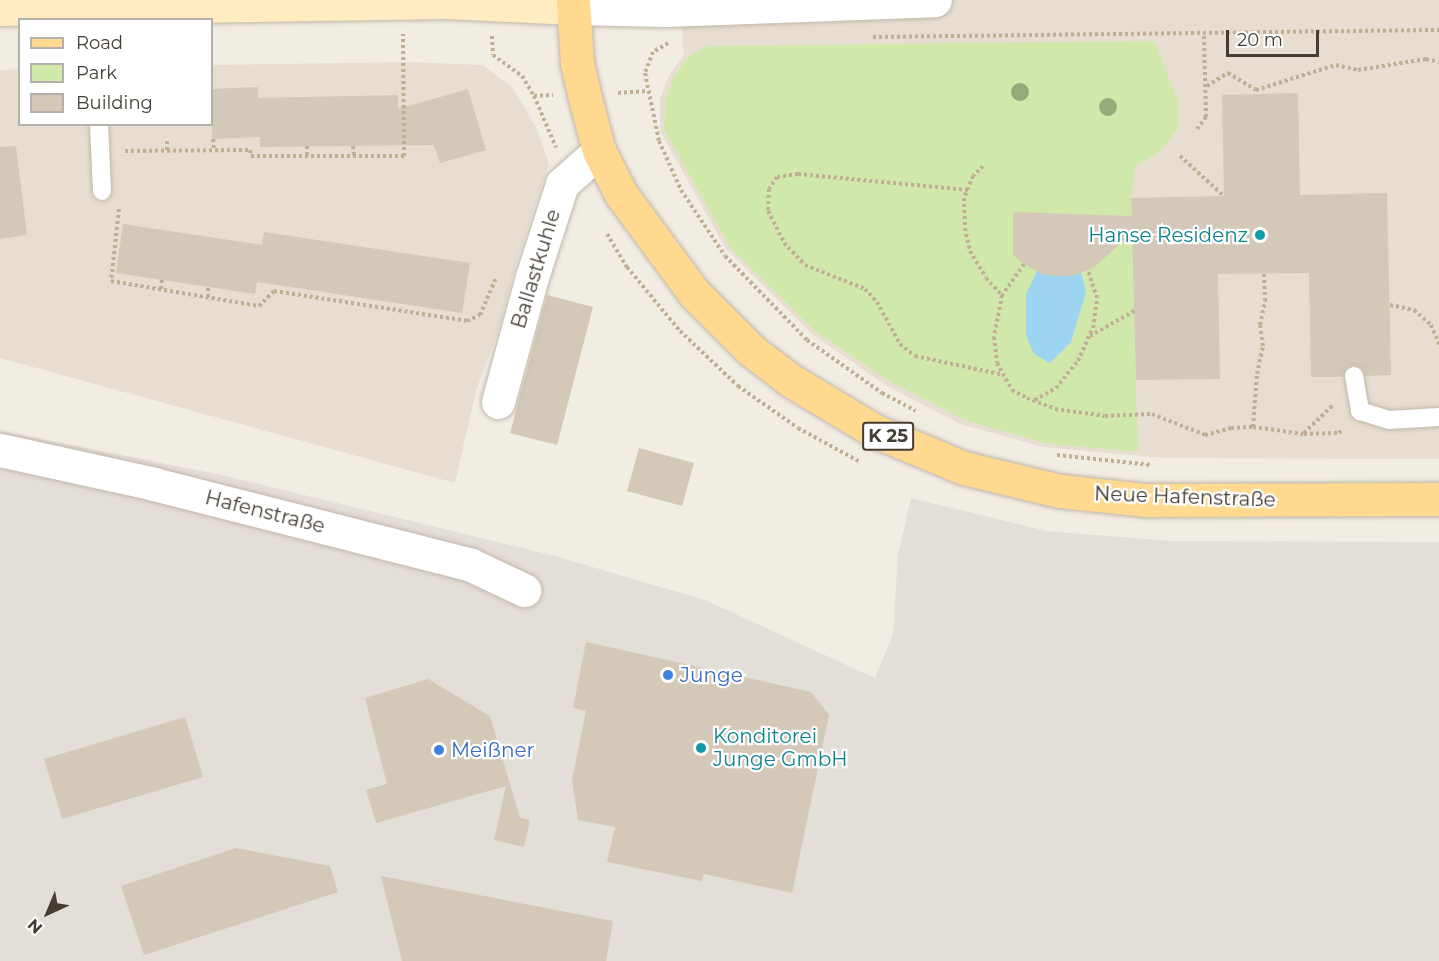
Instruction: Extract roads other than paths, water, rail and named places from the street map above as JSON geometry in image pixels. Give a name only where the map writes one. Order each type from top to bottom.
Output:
[{"type":"main road","name":"Neue Hafenstraße","points":[[572,4],[577,63],[599,151],[621,194],[652,238],[694,293],[735,334],[790,380],[885,435],[964,468],[1060,491],[1145,500],[1439,499]]},
{"type":"street","points":[[0,9],[94,14],[445,1],[572,4],[666,10],[934,0]]},
{"type":"street","name":"Ballastkuhle","points":[[498,402],[532,277],[562,184],[599,151]]},
{"type":"street","name":"Hafenstraße","points":[[0,450],[154,484],[471,565],[524,590]]},
{"type":"lane","points":[[99,126],[102,192]]},
{"type":"lane","points":[[1354,380],[1360,411],[1389,420],[1439,417]]},
{"type":"water","points":[[1037,271],[1045,275],[1071,276],[1081,273],[1086,292],[1071,342],[1050,363],[1034,354],[1026,336],[1026,294]]},
{"type":"place","name":"Hanse Residenz","points":[[1260,235]]},
{"type":"place","name":"Junge","points":[[668,675]]},
{"type":"place","name":"Konditorei Junge GmbH","points":[[701,748]]},
{"type":"place","name":"Meißner","points":[[439,750]]}]
